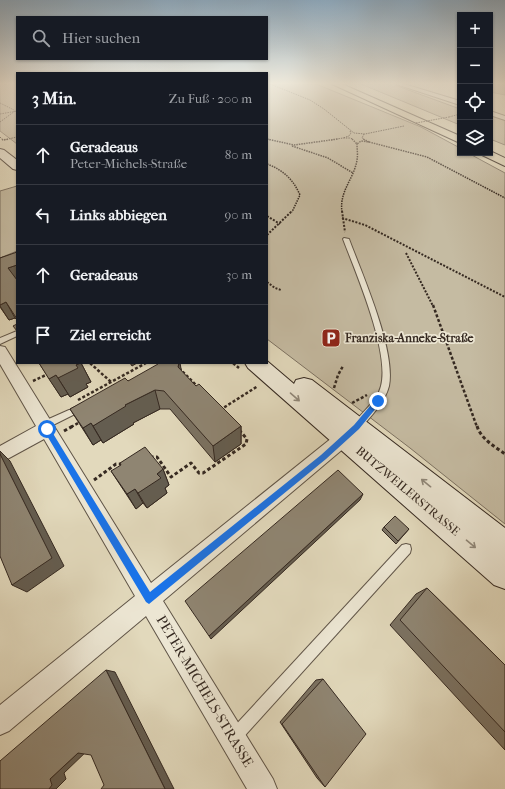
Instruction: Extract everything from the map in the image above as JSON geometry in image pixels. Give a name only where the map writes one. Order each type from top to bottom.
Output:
[{"type":"highway","points":[[418,121],[457,139]]},
{"type":"highway","points":[[432,121],[457,132]]},
{"type":"highway","points":[[493,148],[505,154]]},
{"type":"highway","points":[[492,156],[505,162]]},
{"type":"main road","points":[[0,152],[16,165]]},
{"type":"main road","name":"BUTZWEILERSTRASSE","points":[[268,358],[505,574]]},
{"type":"main road","name":"BUTZWEILERSTRASSE","points":[[256,364],[505,546]]},
{"type":"street","name":"PETER-MICHELS-STRASSE","points":[[0,351],[263,789]]},
{"type":"street","points":[[0,455],[48,430]]},
{"type":"street","points":[[0,722],[350,433]]},
{"type":"lane","points":[[346,239],[372,312],[386,365],[385,385],[378,401],[350,433]]},
{"type":"lane","points":[[0,341],[16,333]]},
{"type":"lane","points":[[48,430],[72,412],[92,410]]},
{"type":"lane","points":[[233,738],[406,549]]},
{"type":"path","points":[[338,121],[356,134],[365,134],[400,126]]},
{"type":"path","points":[[416,123],[428,121]]},
{"type":"path","points":[[343,138],[350,135],[349,130]]},
{"type":"path","points":[[365,134],[362,135],[362,138],[369,142]]},
{"type":"path","points":[[0,137],[3,140],[16,137]]},
{"type":"path","points":[[288,144],[343,138],[351,138],[357,144],[357,161],[343,194],[341,204],[346,239]]},
{"type":"path","points":[[268,139],[314,152],[353,173]]},
{"type":"path","points":[[357,144],[361,141],[369,142],[427,157],[505,198]]},
{"type":"path","points":[[268,164],[287,173],[293,180],[300,195],[291,215],[268,234]]},
{"type":"path","points":[[268,217],[280,224]]},
{"type":"path","points":[[342,218],[365,225],[505,297]]},
{"type":"path","points":[[406,253],[429,295],[444,332],[479,433],[505,454]]},
{"type":"path","points":[[268,283],[281,290]]},
{"type":"path","points":[[91,364],[96,371],[105,374],[111,382]]},
{"type":"path","points":[[77,401],[144,364]]},
{"type":"path","points":[[175,364],[199,389]]},
{"type":"path","points":[[334,390],[338,375],[343,366]]},
{"type":"path","points":[[172,372],[179,368]]},
{"type":"path","points":[[21,386],[55,371]]},
{"type":"path","points":[[220,410],[260,385]]},
{"type":"path","points":[[215,405],[225,416]]},
{"type":"path","points":[[48,430],[82,421]]},
{"type":"path","points":[[144,460],[149,457],[157,457],[171,477],[192,463],[199,473],[203,474],[246,444],[247,438],[236,427]]},
{"type":"path","points":[[82,488],[116,464],[123,464],[126,467]]},
{"type":"shaded area","points":[[0,121],[16,121],[16,143],[0,131]]},
{"type":"shaded area","points":[[268,121],[406,121],[421,127],[457,146],[457,156],[474,156],[505,173],[505,524],[410,448],[268,340]]},
{"type":"shaded area","points":[[450,121],[457,121],[457,124]]},
{"type":"shaded area","points":[[493,121],[505,121],[505,145],[493,140]]},
{"type":"shaded area","points":[[16,186],[16,251],[0,258],[0,191]]},
{"type":"building","points":[[16,252],[16,265],[8,268],[16,279],[16,317],[6,302],[0,305],[0,258]]},
{"type":"building","points":[[40,364],[78,364],[76,365],[78,368],[58,378],[56,375],[49,379]]},
{"type":"building","points":[[158,364],[179,364],[178,367],[196,386],[199,384],[241,426],[213,446],[164,391],[155,390],[125,405],[126,406],[93,426],[91,423],[83,428],[70,409],[125,378],[128,381]]},
{"type":"building","points":[[145,447],[163,469],[157,474],[161,478],[138,493],[135,489],[127,494],[111,471],[121,465],[120,463]]},
{"type":"building","points":[[0,454],[52,558],[12,585],[0,556]]},
{"type":"building","points":[[338,470],[363,494],[209,636],[185,601]]},
{"type":"building","points":[[395,516],[409,529],[398,541],[384,527]]},
{"type":"building","points":[[427,588],[505,665],[505,732],[400,620]]},
{"type":"building","points":[[106,670],[165,789],[101,789],[104,785],[91,755],[78,753],[50,779],[52,785],[49,789],[0,789],[0,761]]},
{"type":"building","points":[[323,679],[366,734],[325,787],[282,724]]},
{"type":"place","name":"Franziska-Anneke-Straße","points":[[331,338]]},
{"type":"route","points":[[47,429],[149,599],[323,457],[356,427],[378,401]]}]
